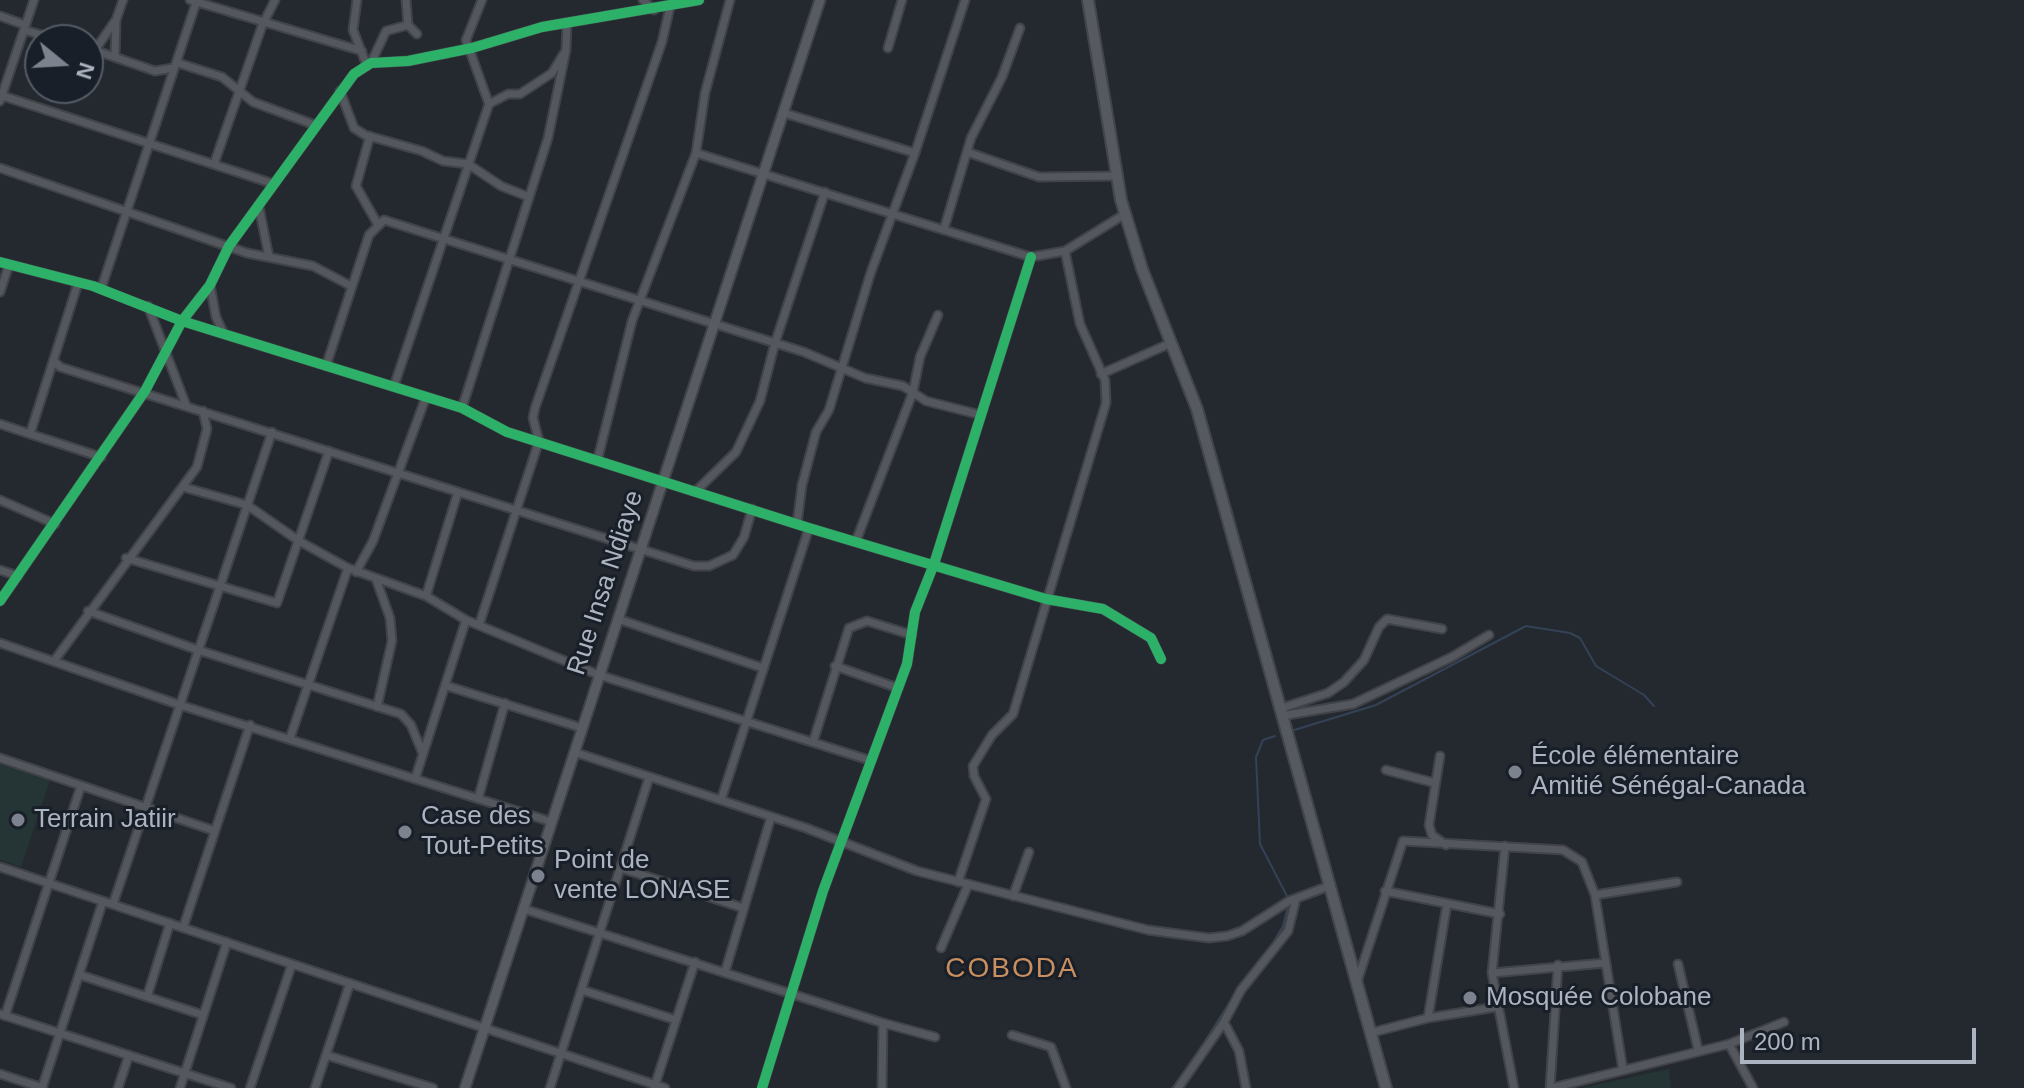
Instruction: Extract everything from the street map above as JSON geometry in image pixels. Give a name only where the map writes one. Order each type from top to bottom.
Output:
[{"type":"main road","name":"Rue Insa Ndiaye","points":[[465,1088],[820,0]]},
{"type":"main road","points":[[1088,0],[1115,176],[1125,214],[1200,420],[1386,1088]]},
{"type":"street","points":[[26,24],[34,0]]},
{"type":"street","points":[[115,56],[116,20],[123,0]]},
{"type":"street","points":[[214,164],[275,0]]},
{"type":"street","points":[[357,0],[353,30],[369,64]]},
{"type":"street","points":[[406,0],[408,25],[417,34]]},
{"type":"street","points":[[394,386],[489,104],[472,48],[466,40],[482,0]]},
{"type":"street","points":[[643,0],[654,10]]},
{"type":"street","points":[[369,64],[408,61],[567,23],[699,0]]},
{"type":"street","points":[[598,458],[640,301],[696,153],[705,93],[730,0]]},
{"type":"street","points":[[888,48],[902,0]]},
{"type":"street","points":[[797,524],[802,485],[816,432],[829,410],[965,0]]},
{"type":"street","points":[[101,289],[195,1],[362,51]]},
{"type":"street","points":[[479,625],[539,441],[533,418],[535,408],[662,42],[670,7]]},
{"type":"street","points":[[0,16],[24,27]]},
{"type":"street","points":[[104,34],[116,20]]},
{"type":"street","points":[[462,408],[548,138],[566,50],[567,23]]},
{"type":"street","points":[[0,601],[145,391],[182,321],[210,285],[229,246],[340,91],[354,74],[369,64],[386,31],[408,25]]},
{"type":"street","points":[[944,229],[981,111],[1002,77],[1020,28]]},
{"type":"street","points":[[24,30],[1,97],[274,184]]},
{"type":"street","points":[[489,104],[508,94],[520,94],[545,79],[566,50]]},
{"type":"street","points":[[104,53],[155,71],[176,65],[222,77],[253,102],[315,125]]},
{"type":"street","points":[[340,91],[354,128],[443,161],[468,164],[501,186],[529,197]]},
{"type":"street","points":[[784,113],[915,153]]},
{"type":"street","points":[[370,136],[356,186],[377,223]]},
{"type":"street","points":[[967,152],[1039,177],[1115,176]]},
{"type":"street","points":[[696,153],[1031,257],[1065,251],[1125,214]]},
{"type":"street","points":[[0,168],[229,246],[313,266],[351,286]]},
{"type":"street","points":[[697,490],[736,452],[769,376],[775,343],[825,192]]},
{"type":"street","points":[[259,207],[269,257]]},
{"type":"street","points":[[326,366],[369,235],[377,223],[390,220],[509,262],[580,280],[842,365],[865,378],[913,392],[926,401],[981,415]]},
{"type":"street","points":[[958,882],[986,799],[974,776],[973,766],[992,735],[1013,714],[1034,654],[1046,599],[1065,546],[1074,505],[1106,403],[1101,374],[1080,324],[1065,251]]},
{"type":"street","points":[[762,1088],[841,841],[898,688],[915,612],[934,564],[1031,257]]},
{"type":"street","points":[[0,262],[101,289],[182,321],[462,408],[507,432],[598,458],[809,528],[1046,599],[1110,612],[1155,641],[1161,659]]},
{"type":"street","points":[[0,292],[9,265]]},
{"type":"street","points":[[30,434],[78,283]]},
{"type":"street","points":[[210,285],[216,317],[223,332]]},
{"type":"street","points":[[148,306],[186,405]]},
{"type":"street","points":[[856,541],[913,392],[920,357],[938,315]]},
{"type":"street","points":[[1101,374],[1171,343]]},
{"type":"street","points":[[55,362],[60,367],[145,391],[694,566],[722,562],[738,548],[752,509]]},
{"type":"street","points":[[290,738],[307,684],[352,570],[373,541],[426,397]]},
{"type":"street","points":[[54,661],[126,558],[183,487],[203,451],[207,429],[203,411]]},
{"type":"street","points":[[0,424],[101,457]]},
{"type":"street","points":[[113,904],[272,432]]},
{"type":"street","points":[[126,558],[277,603],[329,451]]},
{"type":"street","points":[[183,487],[247,505],[299,541],[352,570],[426,596],[466,620],[599,675],[869,760]]},
{"type":"street","points":[[426,596],[458,492]]},
{"type":"street","points":[[0,500],[55,524]]},
{"type":"street","points":[[721,800],[809,528]]},
{"type":"street","points":[[0,570],[18,576]]},
{"type":"street","points":[[376,579],[390,618],[392,641],[377,707]]},
{"type":"street","points":[[88,611],[198,650],[401,714],[411,725],[423,754]]},
{"type":"street","points":[[618,619],[763,668]]},
{"type":"street","points":[[1280,712],[1328,693],[1344,682],[1364,660],[1379,627],[1387,619],[1442,629]]},
{"type":"street","points":[[415,779],[466,620]]},
{"type":"street","points":[[813,742],[849,628],[867,621],[912,635]]},
{"type":"street","points":[[1280,712],[1353,704],[1452,657],[1489,635]]},
{"type":"street","points":[[0,643],[180,705],[552,822]]},
{"type":"street","points":[[835,666],[898,688]]},
{"type":"street","points":[[447,686],[582,728]]},
{"type":"street","points":[[478,799],[505,703]]},
{"type":"street","points":[[183,928],[250,725]]},
{"type":"street","points":[[574,752],[841,841],[902,867],[1148,930],[1209,938],[1242,931],[1296,899],[1329,886]]},
{"type":"street","points":[[1440,756],[1429,825],[1432,835],[1447,846]]},
{"type":"street","points":[[0,758],[215,831]]},
{"type":"street","points":[[1386,770],[1435,783]]},
{"type":"street","points":[[550,1088],[649,778]]},
{"type":"street","points":[[81,786],[2,1015],[231,1088]]},
{"type":"street","points":[[725,972],[771,817]]},
{"type":"street","points":[[1356,985],[1366,965],[1385,891],[1403,841],[1447,846],[1549,847],[1575,855],[1587,869],[1595,895],[1623,1070]]},
{"type":"street","points":[[1505,846],[1492,973],[1496,1007],[1514,1088]]},
{"type":"street","points":[[1013,896],[1029,852]]},
{"type":"street","points":[[0,867],[665,1088]]},
{"type":"street","points":[[621,868],[743,908]]},
{"type":"street","points":[[1595,895],[1677,882]]},
{"type":"street","points":[[941,948],[968,885]]},
{"type":"street","points":[[1385,891],[1500,914]]},
{"type":"street","points":[[1178,1088],[1224,1022],[1241,990],[1288,931],[1296,899]]},
{"type":"street","points":[[0,1074],[42,1088],[103,901]]},
{"type":"street","points":[[1428,1018],[1447,904]]},
{"type":"street","points":[[524,909],[790,995],[935,1037]]},
{"type":"street","points":[[147,997],[170,923]]},
{"type":"street","points":[[180,1088],[227,942]]},
{"type":"street","points":[[654,1086],[695,962]]},
{"type":"street","points":[[1492,973],[1605,963]]},
{"type":"street","points":[[250,1088],[292,964]]},
{"type":"street","points":[[1678,964],[1698,1049]]},
{"type":"street","points":[[1558,965],[1551,1088],[1698,1049],[1729,1044],[1784,1022]]},
{"type":"street","points":[[80,975],[203,1015]]},
{"type":"street","points":[[315,1088],[350,983]]},
{"type":"street","points":[[582,990],[676,1020]]},
{"type":"street","points":[[1370,1033],[1428,1018],[1496,1007]]},
{"type":"street","points":[[1224,1022],[1239,1051],[1246,1088]]},
{"type":"street","points":[[882,1088],[883,1023]]},
{"type":"street","points":[[1012,1035],[1051,1047],[1066,1088]]},
{"type":"street","points":[[1729,1044],[1753,1088]]},
{"type":"street","points":[[118,1088],[129,1055]]},
{"type":"street","points":[[326,1055],[433,1088]]},
{"type":"shaded area","name":"Terrain Jatiir","points":[[0,763],[50,780],[21,867],[0,860]]},
{"type":"shaded area","points":[[1669,1069],[1671,1088],[1581,1088]]},
{"type":"waterway","points":[[1291,731],[1376,705],[1526,626],[1570,633],[1580,638],[1596,666],[1644,695],[1654,706]]},
{"type":"waterway","points":[[1275,736],[1263,740],[1256,757],[1260,844],[1289,900]]},
{"type":"waterway","points":[[1270,948],[1283,926],[1288,906]]},
{"type":"waterway","points":[[1243,982],[1266,953]]},
{"type":"waterway","points":[[1193,1060],[1237,991]]},
{"type":"waterway","points":[[1172,1088],[1179,1082]]},
{"type":"cycle path","points":[[0,601],[145,391],[182,321],[210,285],[229,246],[354,74],[371,63],[408,61],[472,48],[542,27],[699,0]]},
{"type":"cycle path","points":[[762,1088],[823,891],[907,664],[915,612],[934,564],[1031,257]]},
{"type":"cycle path","points":[[0,262],[93,286],[182,321],[462,408],[507,432],[809,528],[1046,599],[1103,609],[1151,638],[1161,659]]},
{"type":"place","name":"École élémentaire Amitié Sénégal-Canada","points":[[1515,772]]},
{"type":"place","name":"Terrain Jatiir","points":[[18,820]]},
{"type":"place","name":"Case des Tout-Petits","points":[[405,832]]},
{"type":"place","name":"Point de vente LONASE","points":[[538,876]]},
{"type":"place","name":"Mosquée Colobane","points":[[1470,998]]},
{"type":"district","name":"COBODA","points":[[1012,969]]}]
